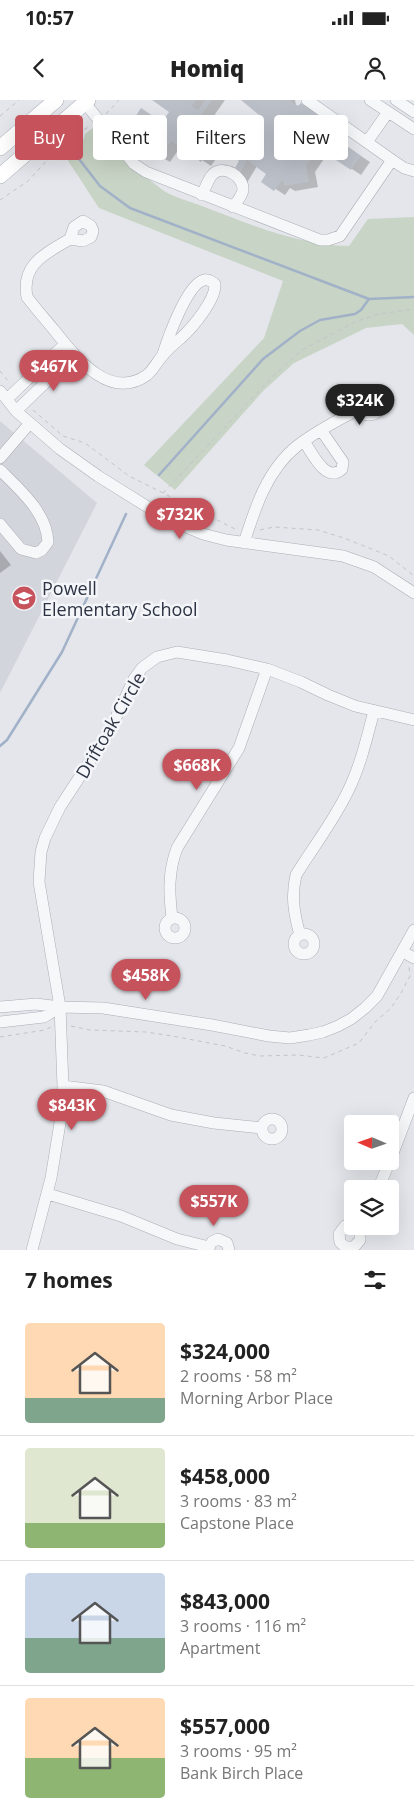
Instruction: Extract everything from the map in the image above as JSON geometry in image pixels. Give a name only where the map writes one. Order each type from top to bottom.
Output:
[{"type":"main road","points":[[0,148],[56,100]]},
{"type":"main road","points":[[0,176],[86,102]]},
{"type":"street","points":[[307,100],[404,168],[414,171]]},
{"type":"street","points":[[370,100],[414,129]]},
{"type":"street","points":[[396,100],[414,112]]},
{"type":"street","points":[[86,102],[95,115]]},
{"type":"street","points":[[367,142],[388,112]]},
{"type":"street","points":[[131,160],[146,172],[202,195],[313,238],[328,240],[334,239],[345,229],[392,160]]},
{"type":"street","points":[[202,195],[213,174],[220,170],[228,172],[240,180],[242,186],[242,194],[233,207]]},
{"type":"street","points":[[70,239],[38,259],[31,268],[26,287],[28,297],[74,354],[105,380],[124,383],[139,379],[148,374],[163,354],[191,329],[211,298],[215,290],[215,284],[209,280],[198,283],[174,322],[163,354]]},
{"type":"street","points":[[65,344],[16,390],[3,395],[16,411],[60,449],[98,476],[167,519],[203,534],[226,540],[246,538],[343,556],[374,566],[414,593]]},
{"type":"street","points":[[16,411],[74,354]]},
{"type":"street","points":[[246,538],[254,510],[265,486],[284,458],[304,441],[359,409]]},
{"type":"street","points":[[0,458],[30,423]]},
{"type":"street","points":[[304,441],[326,471],[332,474],[338,473],[342,468],[343,462],[321,430]]},
{"type":"street","points":[[0,470],[40,514],[46,525],[48,542],[42,550],[36,553],[21,549],[0,524]]},
{"type":"street","name":"Driftoak Circle","points":[[32,1250],[48,1194],[60,1124],[63,1086],[60,1007],[39,882],[41,852],[45,838],[57,814],[109,732],[134,679],[142,668],[157,657],[178,652],[267,669],[301,682],[341,701],[414,720]]},
{"type":"street","points":[[172,918],[168,885],[172,861],[177,848],[239,748],[267,669]]},
{"type":"street","points":[[300,935],[293,910],[293,886],[296,874],[342,803],[350,787],[374,711]]},
{"type":"street","name":"Driftoak Circle","points":[[395,715],[414,713]]},
{"type":"street","points":[[0,1007],[36,1004],[60,1007],[103,1008],[290,1038],[323,1032],[351,1019],[377,996],[414,930]]},
{"type":"street","points":[[403,952],[414,958]]},
{"type":"street","points":[[0,1022],[44,1017],[60,1007]]},
{"type":"street","points":[[63,1086],[104,1091],[171,1115],[214,1123],[262,1128]]},
{"type":"street","points":[[399,1137],[414,1098]]},
{"type":"street","points":[[48,1194],[121,1216],[177,1239],[209,1249],[215,1240],[222,1240],[227,1243],[229,1250]]},
{"type":"path","points":[[0,116],[19,100]]},
{"type":"path","points":[[105,115],[119,100]]},
{"type":"path","points":[[0,200],[28,181],[52,155],[63,150],[71,136],[93,125]]},
{"type":"path","points":[[163,494],[273,376],[302,350],[355,322],[379,314],[414,310]]},
{"type":"path","points":[[0,371],[16,390]]},
{"type":"path","points":[[26,402],[38,416],[63,436],[85,443],[129,476],[246,538],[264,528],[318,530],[344,538],[388,556],[414,576]]},
{"type":"shaded area","name":"Powell Elementary School","points":[[0,421],[97,503],[0,693]]},
{"type":"green space","points":[[93,128],[93,160],[128,160],[169,194],[292,238],[330,245],[349,246],[368,219],[414,217],[414,335],[402,324],[366,328],[294,363],[264,390],[175,490],[144,465],[264,338],[283,281],[99,208],[68,160],[83,160],[83,139],[85,134]]},
{"type":"building","points":[[152,100],[196,100],[192,106],[198,110],[205,100],[212,100],[202,114],[204,115],[177,115],[177,145],[171,141],[167,147],[167,115],[169,112]]},
{"type":"building","points":[[241,100],[289,100],[298,106],[301,103],[318,115],[274,115],[274,160],[310,160],[306,166],[309,182],[284,186],[283,179],[274,191],[261,182],[266,174],[247,160],[264,160],[264,115],[259,115]]},
{"type":"building","points":[[141,108],[152,115],[136,115]]},
{"type":"building","points":[[348,147],[361,156],[351,170],[336,160],[348,160]]},
{"type":"building","points":[[238,160],[247,160],[235,182],[226,175],[232,166],[235,168],[239,161]]},
{"type":"waterway","points":[[80,160],[100,186],[130,208],[369,299]]},
{"type":"waterway","points":[[159,475],[263,359],[300,331],[320,320],[355,314],[361,310],[369,299],[414,297]]},
{"type":"waterway","points":[[0,746],[7,740],[62,652],[126,514]]},
{"type":"place","name":"Powell Elementary School","points":[[24,598]]}]
